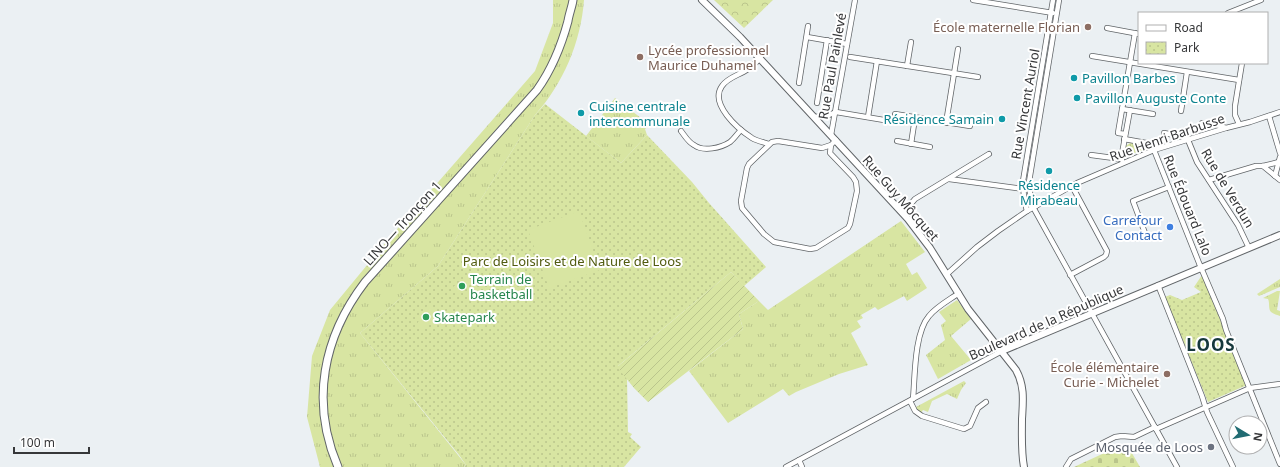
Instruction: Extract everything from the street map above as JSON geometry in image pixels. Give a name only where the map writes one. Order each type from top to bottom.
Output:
[{"type":"main road","name":"LINO— Tronçon 1","points":[[568,21],[569,0]]},
{"type":"main road","name":"LINO— Tronçon 1","points":[[338,467],[329,442],[324,410],[325,373],[336,329],[353,298],[368,278],[537,90],[556,58],[563,40],[573,0]]},
{"type":"street","name":"Rue Guy Môcquet","points":[[702,0],[736,33],[815,117],[833,140],[903,213],[920,234],[972,314],[1016,370],[1023,387],[1022,442],[1024,467]]},
{"type":"street","name":"Rue Paul Painlevé","points":[[833,140],[836,112],[855,0]]},
{"type":"street","points":[[973,0],[1054,13]]},
{"type":"street","name":"Rue Vincent Auriol","points":[[1053,0],[1054,13],[1029,182],[1031,196],[1034,206],[1070,275],[1177,467]]},
{"type":"street","name":"Rue Vincent Auriol","points":[[1027,211],[1023,189],[1025,170],[1054,13],[1059,0]]},
{"type":"street","points":[[1231,12],[1261,0]]},
{"type":"street","points":[[799,83],[808,26]]},
{"type":"street","points":[[1106,28],[1137,34],[1130,62],[1118,133],[1125,137],[1152,144]]},
{"type":"street","points":[[806,37],[847,44]]},
{"type":"street","points":[[817,103],[827,40]]},
{"type":"street","points":[[907,66],[911,42]]},
{"type":"street","points":[[946,122],[958,49]]},
{"type":"street","points":[[1092,56],[1138,63]]},
{"type":"street","points":[[850,57],[978,77]]},
{"type":"street","points":[[760,59],[748,70],[725,82],[719,91],[720,101],[726,116],[741,130],[756,140],[769,144]]},
{"type":"street","points":[[868,117],[877,61]]},
{"type":"street","points":[[1141,64],[1239,80]]},
{"type":"street","points":[[1239,124],[1235,115],[1235,106],[1242,64]]},
{"type":"street","points":[[1181,111],[1187,72]]},
{"type":"street","points":[[1122,109],[1153,114]]},
{"type":"street","points":[[1091,154],[1122,161],[1130,110]]},
{"type":"street","points":[[815,117],[836,112],[884,120]]},
{"type":"street","name":"Rue Henri Barbusse","points":[[947,274],[982,243],[1034,206],[1122,161],[1280,112]]},
{"type":"street","points":[[895,114],[970,126]]},
{"type":"street","points":[[1269,116],[1280,153]]},
{"type":"street","points":[[911,144],[915,118]]},
{"type":"street","points":[[1202,123],[1226,128]]},
{"type":"street","points":[[681,131],[697,148],[705,149],[727,144],[741,130]]},
{"type":"street","points":[[1164,133],[1184,137],[1188,140]]},
{"type":"street","points":[[833,140],[830,153],[856,182],[857,191],[852,220],[848,228],[820,246],[810,249],[774,242],[764,234],[742,208],[741,201],[747,168],[769,144],[778,141],[822,148],[833,140]]},
{"type":"street","name":"Rue de Verdun","points":[[1188,140],[1195,158],[1238,225],[1249,248]]},
{"type":"street","points":[[897,141],[930,146]]},
{"type":"street","name":"Rue Édouard Lalo","points":[[1154,150],[1280,464]]},
{"type":"street","points":[[903,213],[915,200],[989,154]]},
{"type":"street","points":[[1209,180],[1256,166],[1263,166],[1280,159]]},
{"type":"street","points":[[1275,176],[1280,159]]},
{"type":"street","points":[[1263,166],[1280,180]]},
{"type":"street","points":[[950,179],[1023,189]]},
{"type":"street","points":[[1070,275],[1104,257],[1107,250],[1072,186]]},
{"type":"street","points":[[1136,238],[1146,232],[1133,201],[1169,188]]},
{"type":"street","name":"Boulevard de la République","points":[[786,467],[1002,351],[1280,235]]},
{"type":"street","points":[[1158,285],[1202,396],[1205,408],[1233,467]]},
{"type":"street","points":[[958,294],[925,321],[920,335],[917,352],[912,400],[915,411],[922,416],[964,429],[968,428],[972,424],[978,408],[986,402]]},
{"type":"street","points":[[1066,467],[1070,459],[1115,437],[1134,437],[1250,388],[1280,384]]},
{"type":"street","points":[[799,460],[802,467]]},
{"type":"green space","points":[[553,0],[584,0],[575,47],[554,90],[535,115],[438,266],[360,333],[466,465],[464,467],[320,467],[307,417],[312,356],[330,310],[391,236],[535,71],[553,23]]},
{"type":"green space","points":[[714,0],[773,0],[744,28]]},
{"type":"green space","points":[[615,98],[650,125],[645,129],[647,135],[621,163],[586,136]]},
{"type":"green space","name":"Parc de Loisirs et de Nature de Loos","points":[[545,104],[621,163],[647,135],[692,182],[766,267],[744,286],[731,272],[618,366],[627,378],[628,432],[632,434],[630,437],[641,447],[624,467],[464,467],[466,465],[459,455],[360,333],[438,266],[535,115]]},
{"type":"green space","points":[[1130,143],[1153,147],[1128,155],[1125,153],[1126,146]]},
{"type":"green space","points":[[579,211],[600,270],[549,288],[528,230]]},
{"type":"green space","points":[[901,221],[925,252],[906,264],[912,275],[917,272],[927,288],[907,301],[904,296],[878,310],[875,307],[861,315],[863,318],[857,321],[861,327],[851,333],[868,365],[839,374],[789,396],[783,389],[728,423],[689,371],[743,329],[739,314],[759,301],[768,310]]},
{"type":"green space","points":[[731,272],[759,301],[739,314],[743,329],[648,402],[617,367]]},
{"type":"green space","points":[[1202,275],[1247,385],[1208,402],[1165,297],[1170,295],[1182,300],[1201,292],[1194,287]]},
{"type":"green space","name":"Terrain de basketball","points":[[465,277],[471,284],[459,294],[453,287]]},
{"type":"green space","points":[[1280,279],[1280,287],[1259,296],[1257,294]]},
{"type":"green space","points":[[1280,291],[1277,310],[1280,311],[1280,316],[1271,312],[1268,299],[1263,298]]},
{"type":"green space","points":[[957,300],[971,319],[951,336],[971,360],[938,379],[926,355],[945,340],[941,325],[946,321],[939,312]]},
{"type":"green space","name":"Skatepark","points":[[428,306],[432,310],[430,320],[424,327],[418,328],[416,326],[426,307]]},
{"type":"green space","points":[[964,381],[966,383],[957,399],[947,394],[932,401],[928,412],[923,410],[921,413],[917,411],[916,407]]},
{"type":"green space","points":[[1126,443],[1140,467],[1074,467]]},
{"type":"place","name":"École maternelle Florian","points":[[1088,27]]},
{"type":"place","name":"Lycée professionnel Maurice Duhamel","points":[[640,57]]},
{"type":"place","name":"Pavillon Barbes","points":[[1074,78]]},
{"type":"place","name":"Pavillon Auguste Conte","points":[[1077,98]]},
{"type":"place","name":"Cuisine centrale intercommunale","points":[[581,113]]},
{"type":"place","name":"Résidence Samain","points":[[1002,119]]},
{"type":"place","name":"Résidence Mirabeau","points":[[1049,171]]},
{"type":"place","name":"Carrefour Contact","points":[[1170,227]]},
{"type":"place","name":"Terrain de basketball","points":[[462,286]]},
{"type":"place","name":"Skatepark","points":[[426,317]]},
{"type":"place","name":"École élémentaire Curie - Michelet","points":[[1167,374]]},
{"type":"place","name":"Mosquée de Loos","points":[[1211,447]]},
{"type":"district","name":"LOOS","points":[[1211,345]]}]
